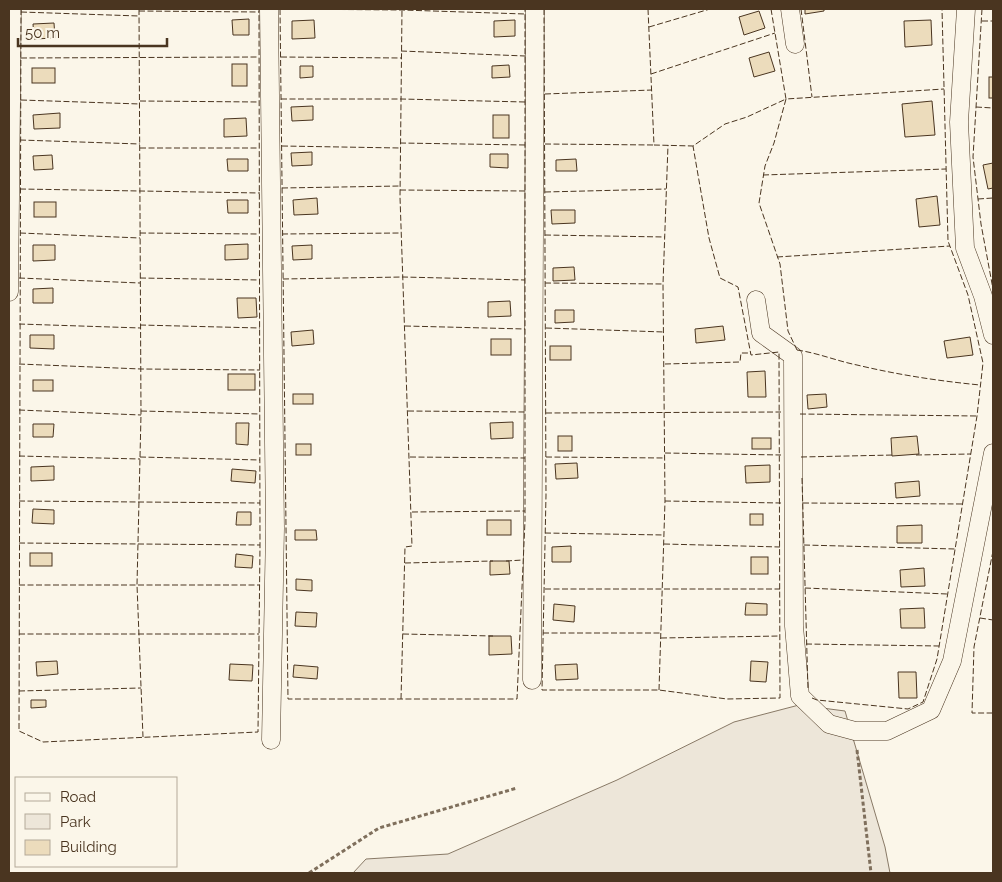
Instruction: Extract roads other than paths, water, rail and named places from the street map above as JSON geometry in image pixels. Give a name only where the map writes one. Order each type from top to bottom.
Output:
[{"type":"street","points":[[9,292],[12,9]]},
{"type":"street","points":[[269,9],[275,518],[271,740]]},
{"type":"street","points":[[532,680],[535,9]]},
{"type":"street","points":[[790,9],[794,44]]},
{"type":"street","points":[[966,9],[959,122],[965,248],[983,296],[993,335]]},
{"type":"street","points":[[756,300],[761,333],[793,356],[794,626],[800,696],[829,724],[855,731],[887,731],[932,710],[952,661],[993,453]]}]
